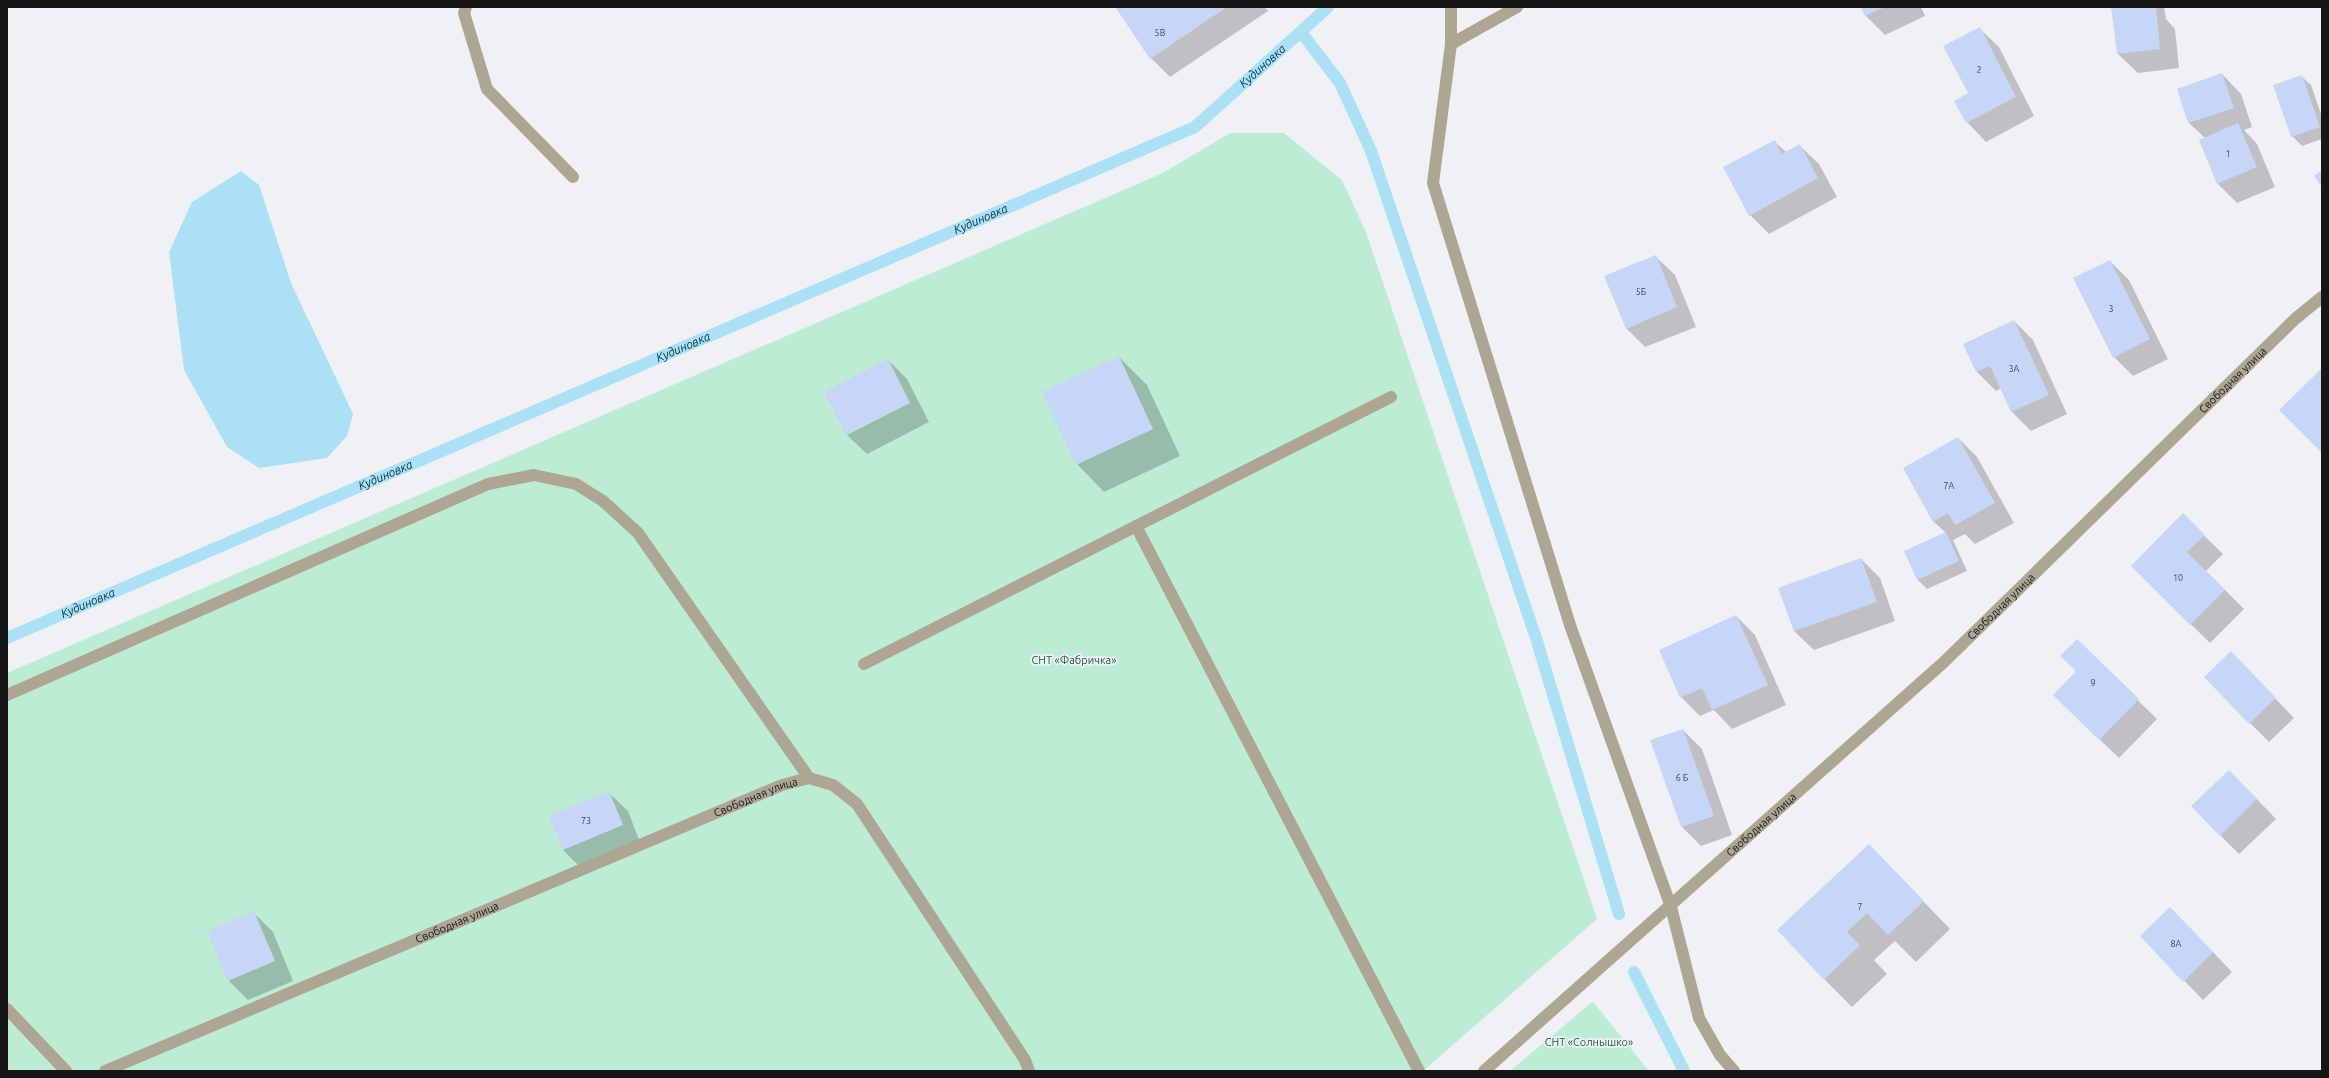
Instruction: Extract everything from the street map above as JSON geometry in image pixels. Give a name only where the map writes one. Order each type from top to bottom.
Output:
[{"type":"street","points":[[466,7],[464,13],[487,88],[574,177]]},
{"type":"street","points":[[1451,7],[1451,44],[1433,183],[1570,625],[1671,907],[1700,1018],[1720,1055],[1734,1071]]},
{"type":"street","points":[[1451,44],[1517,7]]},
{"type":"street","name":"Свободная улица","points":[[1484,1071],[1671,907],[1944,662],[2294,319],[2322,298]]},
{"type":"street","points":[[864,664],[1391,397]]},
{"type":"street","points":[[7,695],[488,484],[534,475],[576,484],[603,501],[638,533],[809,778],[833,786],[857,804],[1025,1060],[1029,1071]]},
{"type":"street","points":[[1136,526],[1419,1071]]},
{"type":"street","name":"Свободная улица","points":[[105,1071],[782,785],[809,778]]},
{"type":"street","points":[[7,1009],[66,1071]]},
{"type":"green space","name":"СНТ «Фабричка»","points":[[1230,133],[1284,133],[1342,180],[1366,232],[1597,919],[1423,1071],[7,1071],[7,673],[1163,173]]},
{"type":"green space","name":"СНТ «Солнышко»","points":[[1592,1002],[1649,1071],[1510,1071]]},
{"type":"water","points":[[241,171],[259,185],[291,283],[353,414],[347,436],[327,458],[259,468],[227,447],[184,370],[169,252],[192,202]]},
{"type":"building","points":[[1227,7],[1150,59],[1116,8]]},
{"type":"building","points":[[1861,7],[1885,7],[1865,16]]},
{"type":"building","points":[[2111,7],[2156,7],[2160,49],[2117,54]]},
{"type":"building","points":[[1980,27],[2016,97],[1966,123],[1954,101],[1968,93],[1943,46]]},
{"type":"building","points":[[2222,73],[2234,108],[2188,123],[2177,89]]},
{"type":"building","points":[[2302,75],[2320,127],[2291,137],[2273,85]]},
{"type":"building","points":[[2238,123],[2257,167],[2217,184],[2199,140]]},
{"type":"building","points":[[1775,140],[1782,154],[1800,144],[1818,178],[1749,216],[1723,167]]},
{"type":"building","points":[[2322,170],[2322,187],[2314,176]]},
{"type":"building","points":[[1656,255],[1677,307],[1626,329],[1604,276]]},
{"type":"building","points":[[2110,260],[2150,339],[2113,358],[2073,278]]},
{"type":"building","points":[[2014,320],[2049,395],[2011,412],[1990,366],[1976,372],[1963,344]]},
{"type":"building","points":[[1119,356],[1153,429],[1076,465],[1042,392]]},
{"type":"building","points":[[888,359],[910,403],[847,435],[824,392]]},
{"type":"building","points":[[2322,368],[2322,453],[2279,410]]},
{"type":"building","points":[[1958,437],[1995,503],[1955,525],[1948,513],[1933,522],[1903,468]]},
{"type":"building","points":[[2183,513],[2205,535],[2187,552],[2225,590],[2190,625],[2131,566]]},
{"type":"building","points":[[1946,532],[1959,561],[1917,580],[1904,551]]},
{"type":"building","points":[[1861,558],[1877,602],[1794,631],[1778,588]]},
{"type":"building","points":[[1736,615],[1768,685],[1712,710],[1702,688],[1680,698],[1659,650]]},
{"type":"building","points":[[2077,639],[2139,699],[2099,740],[2053,695],[2076,671],[2060,656]]},
{"type":"building","points":[[2231,651],[2276,698],[2249,724],[2204,677]]},
{"type":"building","points":[[1683,729],[1714,816],[1681,827],[1650,740]]},
{"type":"building","points":[[2229,770],[2257,799],[2220,836],[2191,806]]},
{"type":"building","points":[[609,791],[623,825],[563,850],[549,816]]},
{"type":"building","points":[[1869,844],[1924,901],[1888,935],[1867,913],[1847,932],[1860,945],[1824,980],[1777,930]]},
{"type":"building","points":[[2170,907],[2213,952],[2183,982],[2140,936]]},
{"type":"building","points":[[254,911],[275,961],[228,981],[207,931]]},
{"type":"waterway","name":"Кудиновка","points":[[7,638],[1195,127],[1328,7]]},
{"type":"waterway","points":[[1301,32],[1340,83],[1371,151],[1536,638],[1619,914]]},
{"type":"waterway","points":[[1634,972],[1684,1071]]}]
